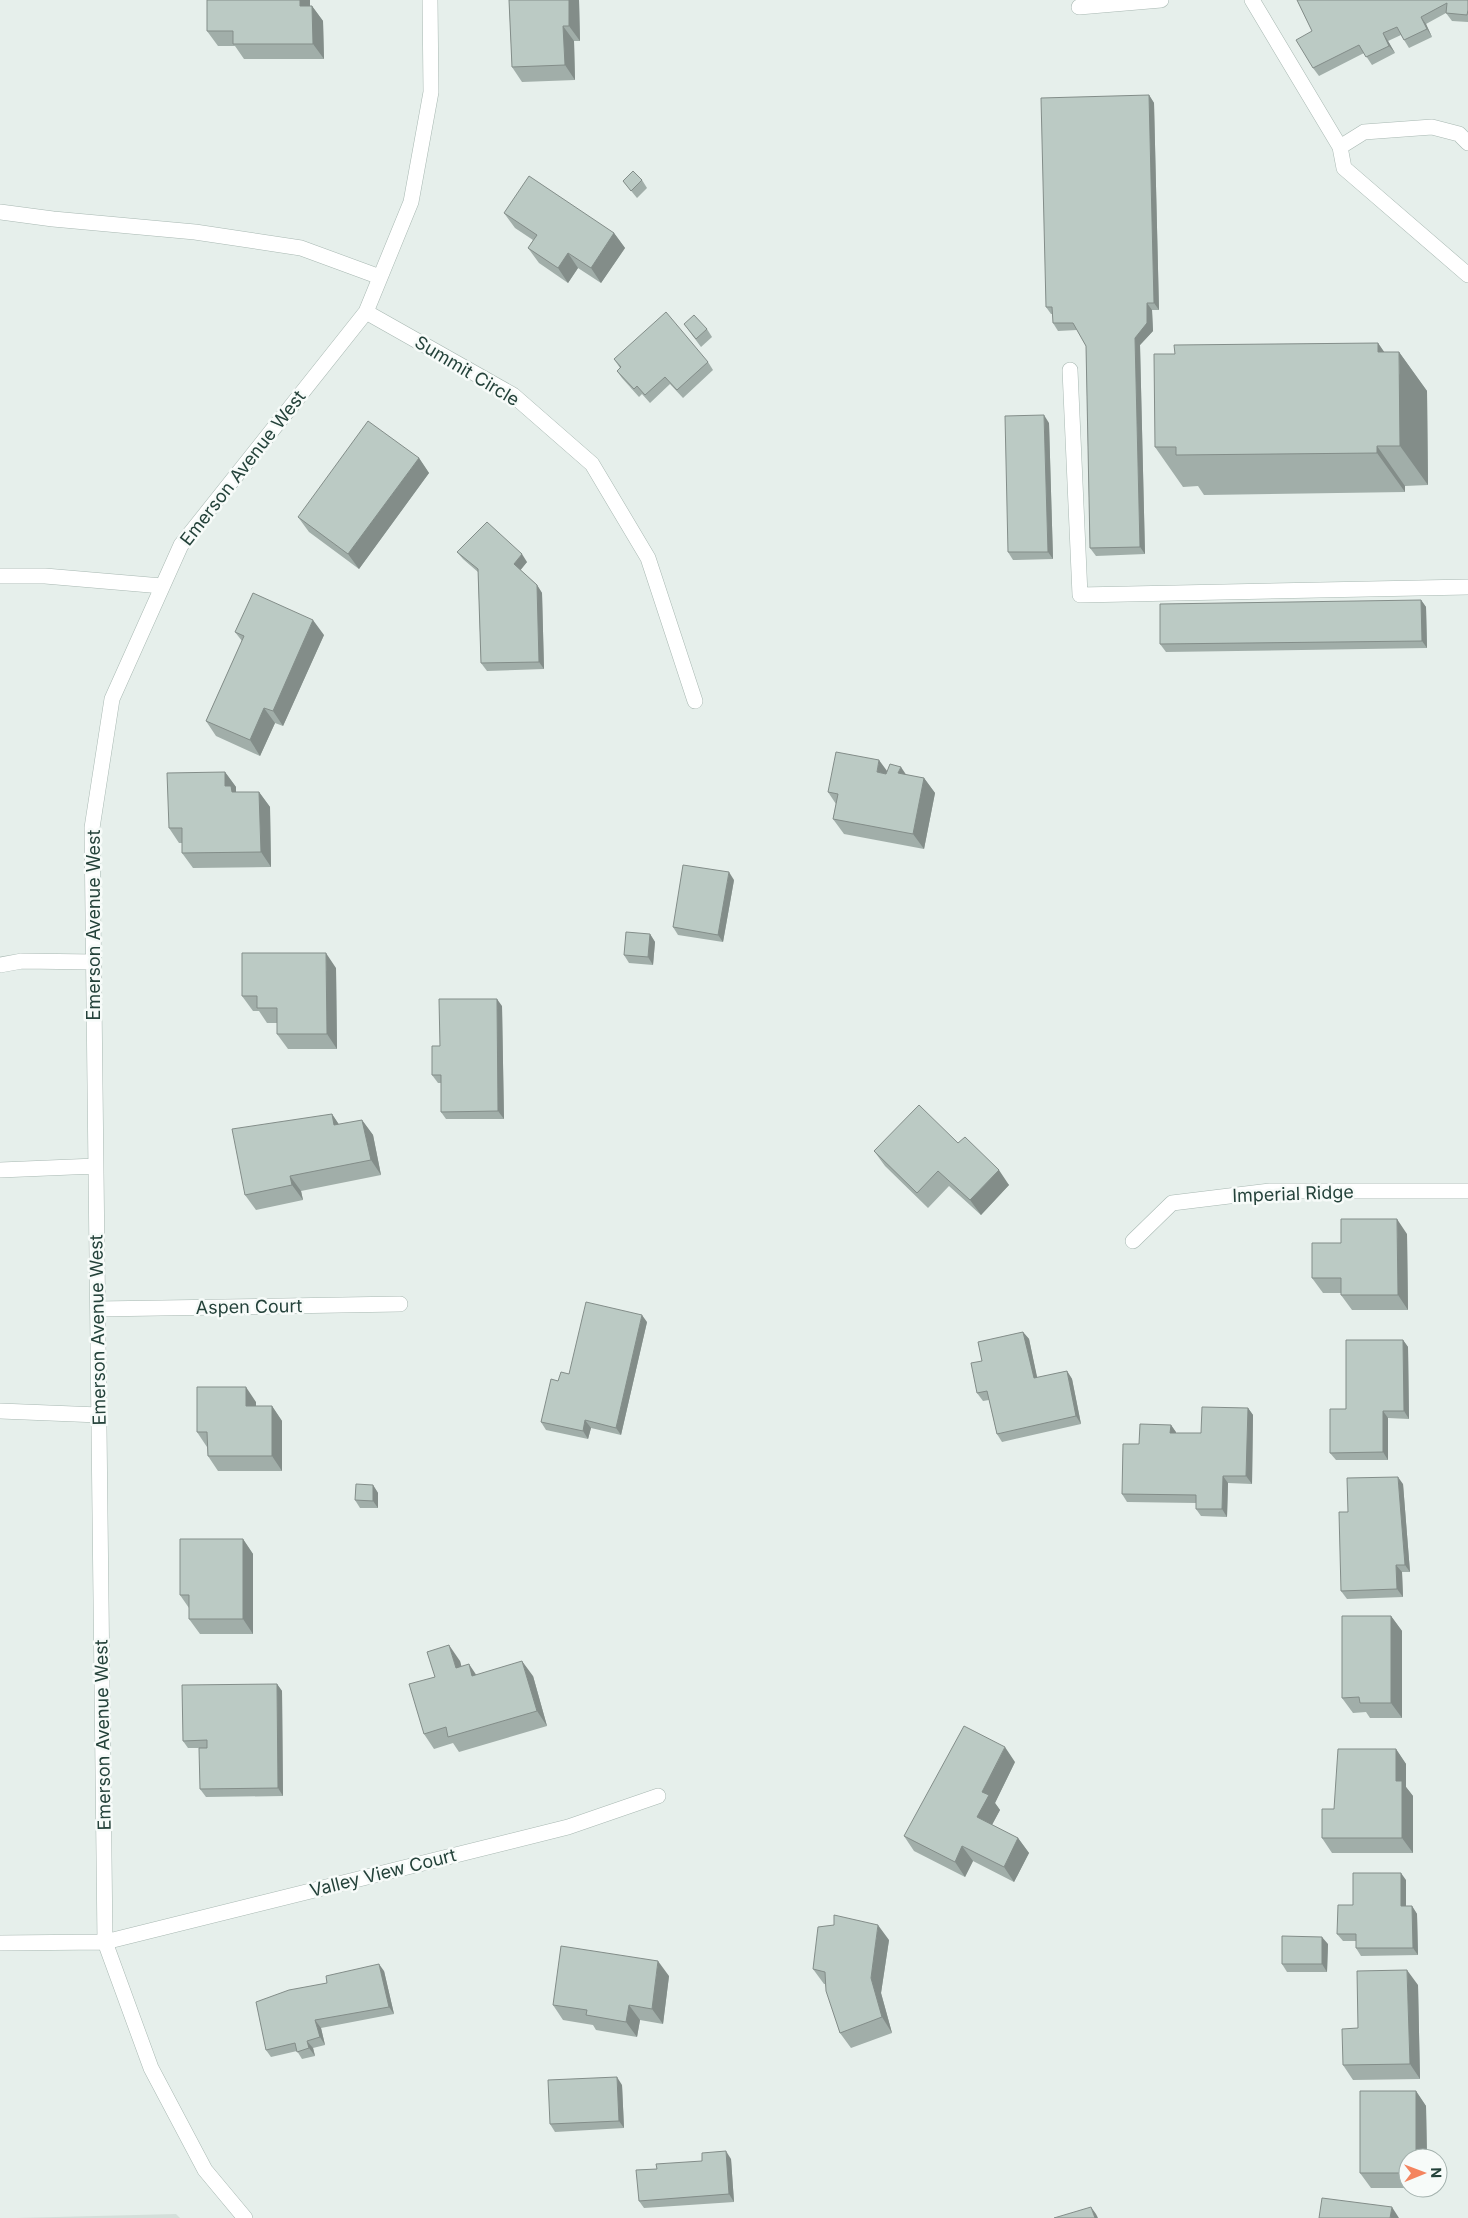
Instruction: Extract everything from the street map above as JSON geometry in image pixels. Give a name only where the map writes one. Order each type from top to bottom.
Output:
[{"type":"street","name":"Emerson Avenue West","points":[[245,2218],[205,2170],[151,2068],[105,1942],[92,828],[112,699],[181,545],[366,312],[380,278],[410,202],[431,92],[430,0]]},
{"type":"street","points":[[1079,7],[1161,0]]},
{"type":"street","points":[[1252,0],[1340,147],[1344,168],[1468,275]]},
{"type":"street","points":[[1340,147],[1364,132],[1432,127],[1459,134],[1468,143]]},
{"type":"street","points":[[0,212],[53,219],[195,232],[301,248],[380,278]]},
{"type":"street","name":"Summit Circle","points":[[366,312],[513,395],[592,464],[648,558],[695,701]]},
{"type":"street","points":[[1070,370],[1080,595],[1468,587]]},
{"type":"street","points":[[0,576],[45,576],[162,586]]},
{"type":"street","points":[[0,965],[22,961],[94,962]]},
{"type":"street","points":[[0,1170],[96,1166]]},
{"type":"street","name":"Imperial Ridge","points":[[1133,1241],[1172,1202],[1270,1191],[1468,1191]]},
{"type":"street","name":"Aspen Court","points":[[98,1309],[400,1304]]},
{"type":"street","points":[[0,1411],[99,1415]]},
{"type":"street","name":"Valley View Court","points":[[0,1943],[105,1942],[568,1827],[658,1796]]},
{"type":"shaded area","points":[[176,2214],[180,2218],[16,2218]]},
{"type":"building","points":[[207,0],[300,0],[300,6],[312,6],[313,44],[233,44],[233,31],[207,31]]},
{"type":"building","points":[[509,0],[569,0],[569,26],[563,26],[565,65],[512,67]]},
{"type":"building","points":[[1297,0],[1468,0],[1468,10],[1467,15],[1446,13],[1447,3],[1421,17],[1427,29],[1404,40],[1397,27],[1383,33],[1389,46],[1366,57],[1359,45],[1313,68],[1296,40],[1312,31]]},
{"type":"building","points":[[1149,95],[1154,303],[1147,303],[1147,323],[1135,338],[1140,547],[1090,548],[1086,346],[1073,323],[1053,323],[1052,307],[1046,307],[1041,98]]},
{"type":"building","points":[[633,171],[642,180],[631,191],[623,181]]},
{"type":"building","points":[[529,176],[614,233],[591,268],[568,253],[558,268],[528,248],[537,235],[504,213]]},
{"type":"building","points":[[666,312],[708,362],[677,390],[665,377],[645,395],[637,386],[634,389],[617,371],[621,367],[614,359]]},
{"type":"building","points":[[694,315],[707,329],[696,339],[684,324]]},
{"type":"building","points":[[1378,343],[1378,352],[1399,352],[1400,446],[1377,446],[1377,453],[1176,455],[1176,447],[1155,447],[1154,354],[1175,354],[1174,345]]},
{"type":"building","points":[[1044,415],[1048,552],[1008,552],[1005,416]]},
{"type":"building","points":[[368,421],[419,458],[348,554],[298,517]]},
{"type":"building","points":[[487,522],[522,554],[514,564],[537,585],[539,662],[481,663],[478,569],[457,552]]},
{"type":"building","points":[[253,593],[313,620],[273,711],[264,708],[250,740],[206,721],[244,636],[235,632]]},
{"type":"building","points":[[1421,600],[1422,641],[1160,644],[1160,604]]},
{"type":"building","points":[[836,752],[879,760],[877,772],[886,774],[890,764],[901,767],[898,773],[924,778],[913,834],[833,819],[838,794],[828,792]]},
{"type":"building","points":[[225,772],[225,786],[231,786],[232,792],[259,792],[261,852],[182,853],[182,828],[169,828],[167,773]]},
{"type":"building","points":[[683,865],[729,872],[718,935],[673,927]]},
{"type":"building","points":[[626,932],[650,934],[648,957],[624,955]]},
{"type":"building","points":[[242,953],[326,953],[327,1034],[277,1034],[277,1008],[257,1008],[257,996],[242,996]]},
{"type":"building","points":[[439,999],[497,999],[498,1111],[441,1112],[441,1075],[432,1075],[432,1046],[440,1046]]},
{"type":"building","points":[[919,1105],[958,1143],[965,1137],[999,1170],[970,1200],[938,1171],[917,1193],[874,1151]]},
{"type":"building","points":[[332,1114],[334,1125],[362,1120],[371,1160],[290,1176],[292,1185],[245,1195],[232,1129]]},
{"type":"building","points":[[1341,1219],[1397,1219],[1398,1295],[1341,1295],[1341,1278],[1312,1278],[1312,1243],[1341,1243]]},
{"type":"building","points":[[586,1302],[642,1315],[616,1428],[585,1420],[583,1431],[541,1422],[551,1379],[558,1381],[561,1372],[569,1374]]},
{"type":"building","points":[[1023,1332],[1034,1378],[1067,1371],[1076,1416],[997,1434],[987,1391],[977,1393],[971,1363],[982,1361],[978,1342]]},
{"type":"building","points":[[1346,1340],[1403,1340],[1404,1411],[1383,1411],[1383,1452],[1330,1453],[1330,1409],[1346,1409]]},
{"type":"building","points":[[197,1387],[246,1387],[246,1406],[272,1406],[272,1456],[208,1456],[207,1432],[197,1432]]},
{"type":"building","points":[[1202,1407],[1248,1408],[1246,1476],[1223,1476],[1222,1509],[1196,1509],[1196,1495],[1122,1494],[1123,1444],[1139,1444],[1140,1424],[1171,1425],[1170,1433],[1201,1433]]},
{"type":"building","points":[[1398,1477],[1405,1565],[1396,1565],[1397,1589],[1341,1591],[1339,1512],[1348,1512],[1347,1478]]},
{"type":"building","points":[[356,1484],[373,1485],[373,1501],[355,1500]]},
{"type":"building","points":[[180,1539],[243,1539],[243,1619],[189,1619],[189,1595],[180,1595]]},
{"type":"building","points":[[1342,1616],[1391,1616],[1391,1703],[1360,1703],[1359,1697],[1342,1698]]},
{"type":"building","points":[[449,1645],[456,1668],[469,1664],[472,1676],[522,1661],[537,1711],[448,1737],[446,1727],[424,1734],[409,1684],[435,1677],[427,1652]]},
{"type":"building","points":[[277,1684],[278,1788],[200,1789],[199,1748],[207,1748],[207,1740],[183,1741],[182,1685]]},
{"type":"building","points":[[964,1726],[1005,1747],[982,1792],[989,1795],[977,1817],[1018,1838],[1004,1867],[962,1846],[955,1862],[904,1836]]},
{"type":"building","points":[[1338,1749],[1396,1749],[1396,1781],[1402,1781],[1402,1838],[1322,1838],[1322,1809],[1334,1809]]},
{"type":"building","points":[[1353,1873],[1401,1873],[1401,1906],[1412,1906],[1413,1948],[1356,1948],[1356,1934],[1337,1934],[1338,1905],[1353,1905]]},
{"type":"building","points":[[834,1915],[878,1925],[871,1978],[882,2017],[840,2033],[826,1991],[825,1972],[813,1969],[818,1927],[834,1925]]},
{"type":"building","points":[[1282,1936],[1322,1937],[1322,1964],[1282,1964]]},
{"type":"building","points":[[561,1946],[658,1961],[652,2009],[629,2005],[626,2022],[586,2015],[587,2010],[553,2005]]},
{"type":"building","points":[[379,1964],[389,2007],[315,2020],[320,2037],[307,2041],[309,2048],[297,2052],[295,2043],[266,2050],[256,2002],[289,1990],[327,1983],[326,1976]]},
{"type":"building","points":[[1407,1970],[1410,2064],[1343,2065],[1342,2029],[1358,2028],[1357,1971]]},
{"type":"building","points":[[617,2077],[619,2121],[550,2124],[548,2080]]},
{"type":"building","points":[[1360,2091],[1416,2091],[1416,2148],[1398,2148],[1398,2173],[1360,2173]]},
{"type":"building","points":[[726,2151],[729,2194],[639,2201],[636,2170],[657,2169],[656,2164],[702,2161],[702,2153]]},
{"type":"building","points":[[1322,2198],[1392,2207],[1390,2218],[1319,2218]]},
{"type":"building","points":[[1091,2207],[1095,2218],[1054,2218]]}]
